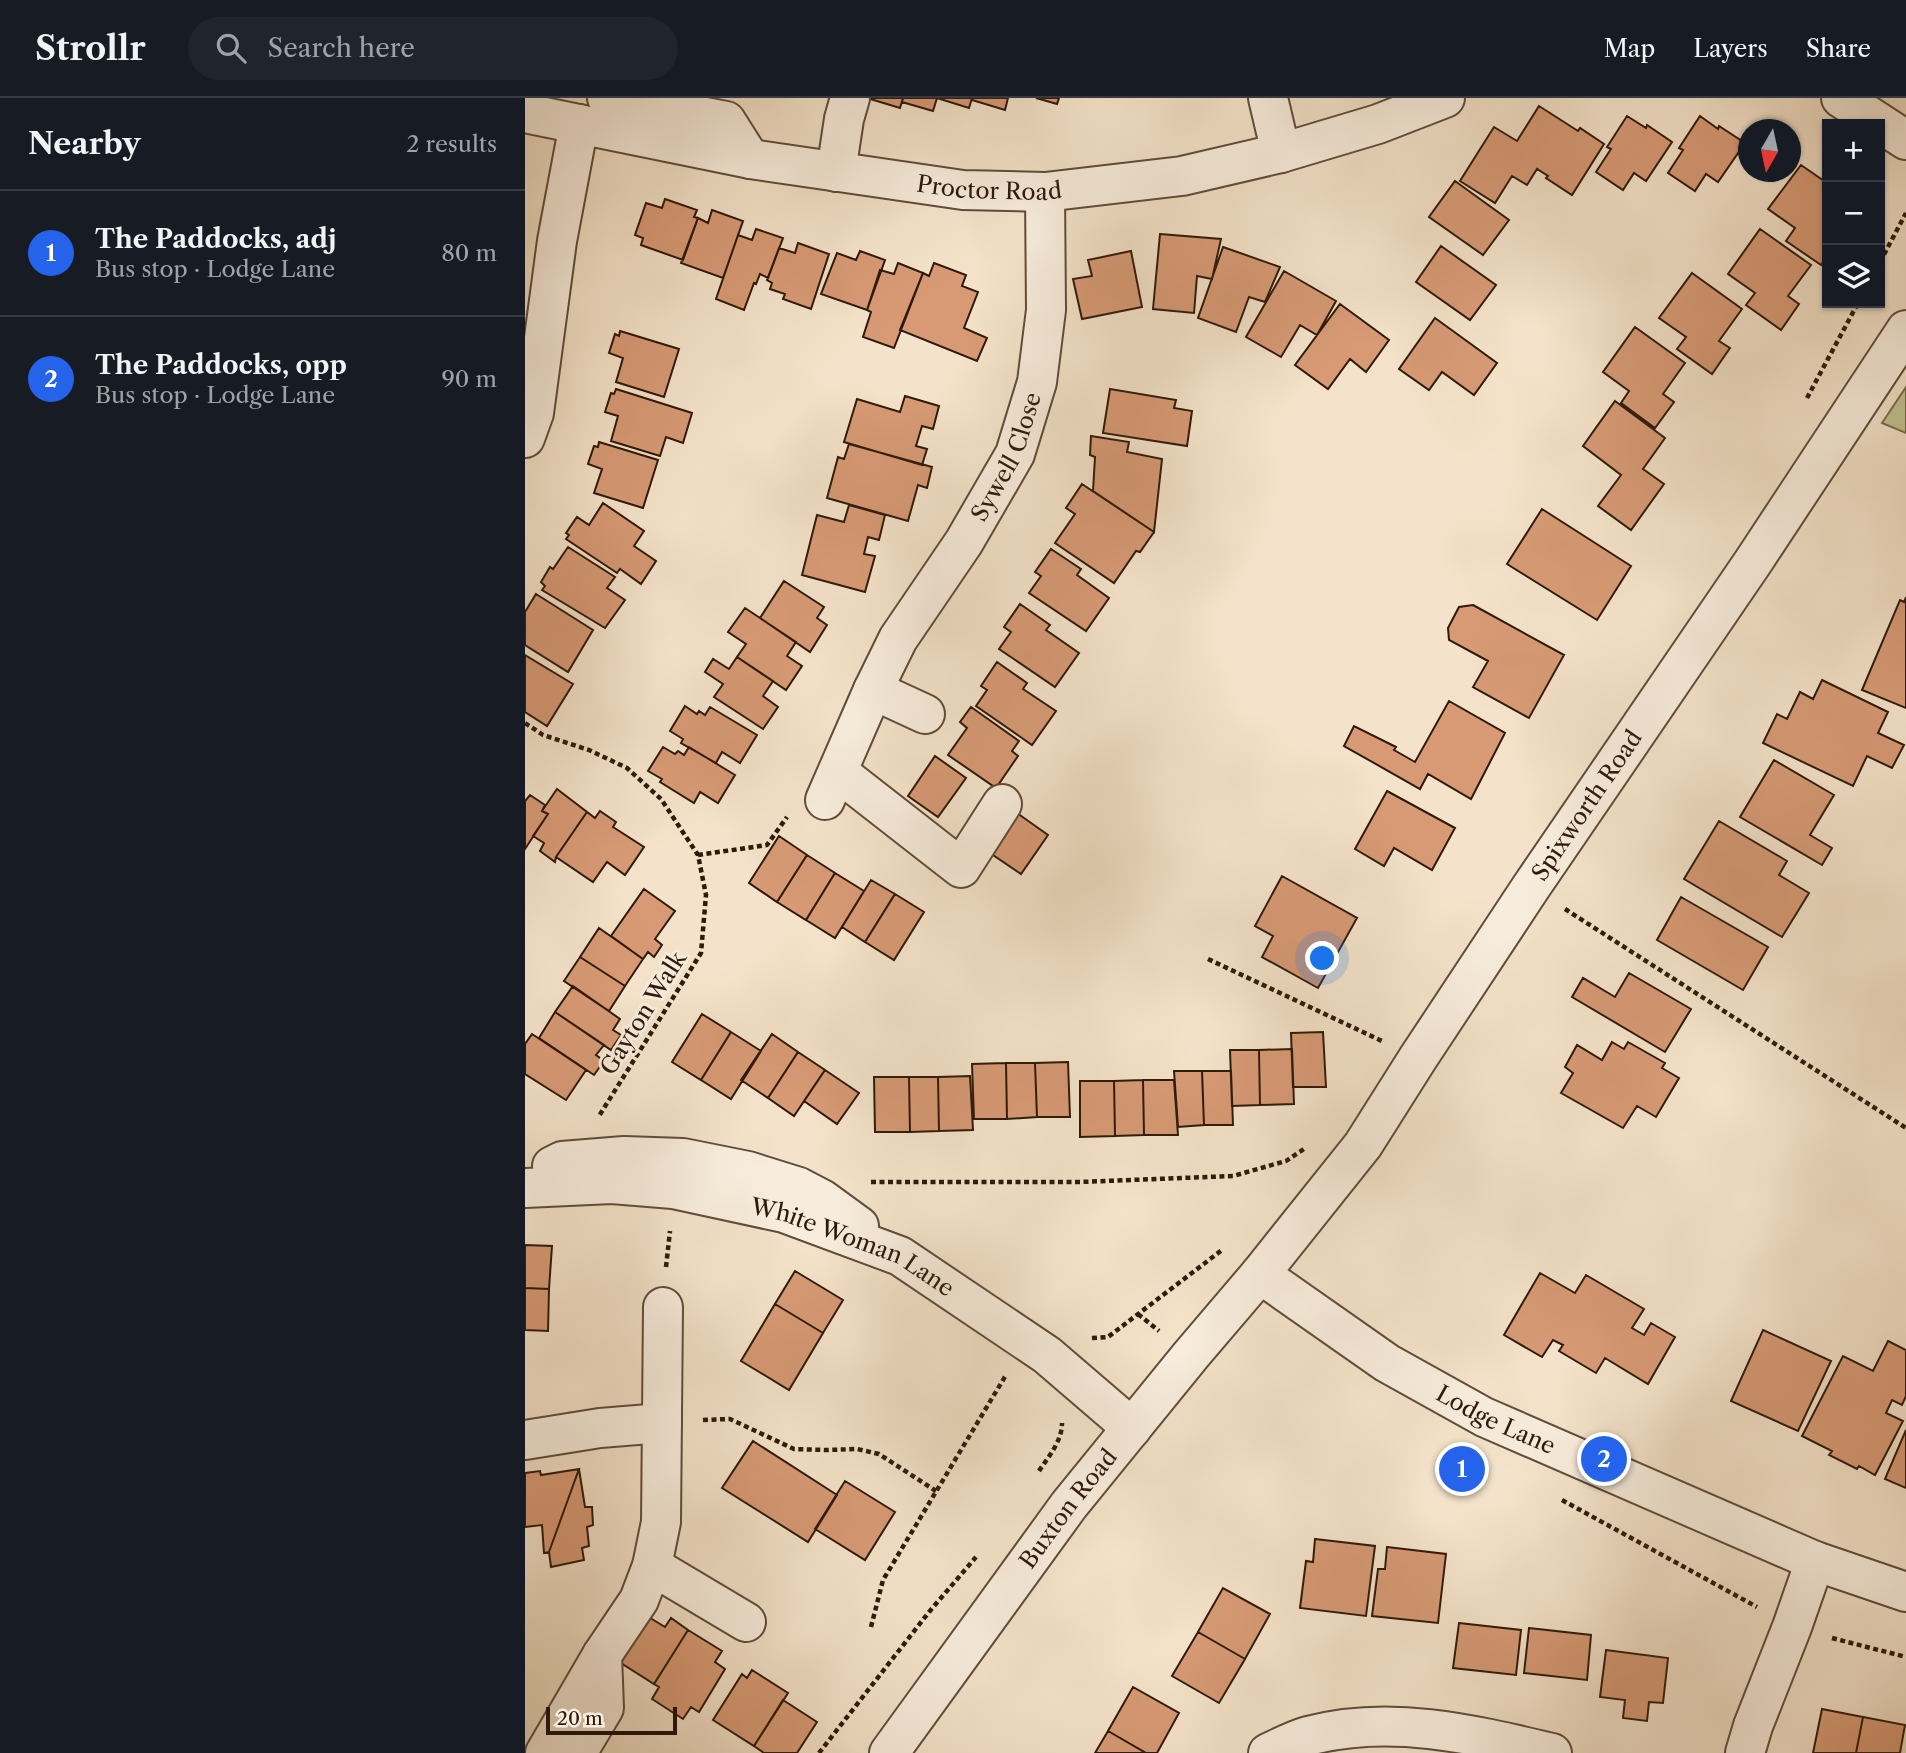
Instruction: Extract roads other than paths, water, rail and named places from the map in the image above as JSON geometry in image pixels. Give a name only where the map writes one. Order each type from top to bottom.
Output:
[{"type":"street","points":[[607,98],[726,121],[750,159]]},
{"type":"street","points":[[836,172],[844,118],[850,98]]},
{"type":"street","points":[[1268,98],[1281,153]]},
{"type":"street","name":"Proctor Road","points":[[525,113],[750,159],[963,190],[1045,192],[1182,176],[1281,153],[1378,124],[1445,98]]},
{"type":"street","points":[[1841,98],[1906,139]]},
{"type":"street","points":[[525,438],[534,413],[557,241],[579,124]]},
{"type":"street","name":"Sywell Close","points":[[1002,804],[961,868],[832,786],[898,639],[964,541],[1015,454],[1037,382],[1046,310],[1045,192]]},
{"type":"street","name":"Spixworth Road","points":[[1260,1274],[1363,1145],[1531,887],[1746,573],[1906,330]]},
{"type":"street","points":[[873,690],[925,713]]},
{"type":"street","points":[[525,1180],[562,1161],[624,1156],[683,1158],[748,1171],[799,1187],[822,1199],[900,1256]]},
{"type":"street","name":"White Woman Lane","points":[[525,1188],[612,1184],[673,1189],[784,1213],[900,1256],[1047,1355],[1132,1428]]},
{"type":"street","name":"Buxton Road","points":[[889,1753],[1069,1505],[1260,1274]]},
{"type":"street","name":"Lodge Lane","points":[[1260,1274],[1387,1363],[1484,1418],[1815,1560],[1906,1592]]},
{"type":"street","points":[[545,1753],[602,1655],[639,1600],[652,1566],[661,1521],[663,1307]]},
{"type":"street","points":[[525,1440],[600,1428],[662,1423]]},
{"type":"street","points":[[1745,1753],[1815,1560]]},
{"type":"street","points":[[652,1566],[746,1622]]},
{"type":"street","points":[[577,1753],[604,1708],[602,1655]]},
{"type":"street","points":[[1268,1753],[1307,1737],[1367,1725],[1441,1729],[1552,1753]]},
{"type":"place","name":"The Paddocks, opp","points":[[1604,1459]]},
{"type":"place","name":"The Paddocks, adj","points":[[1462,1469]]}]
